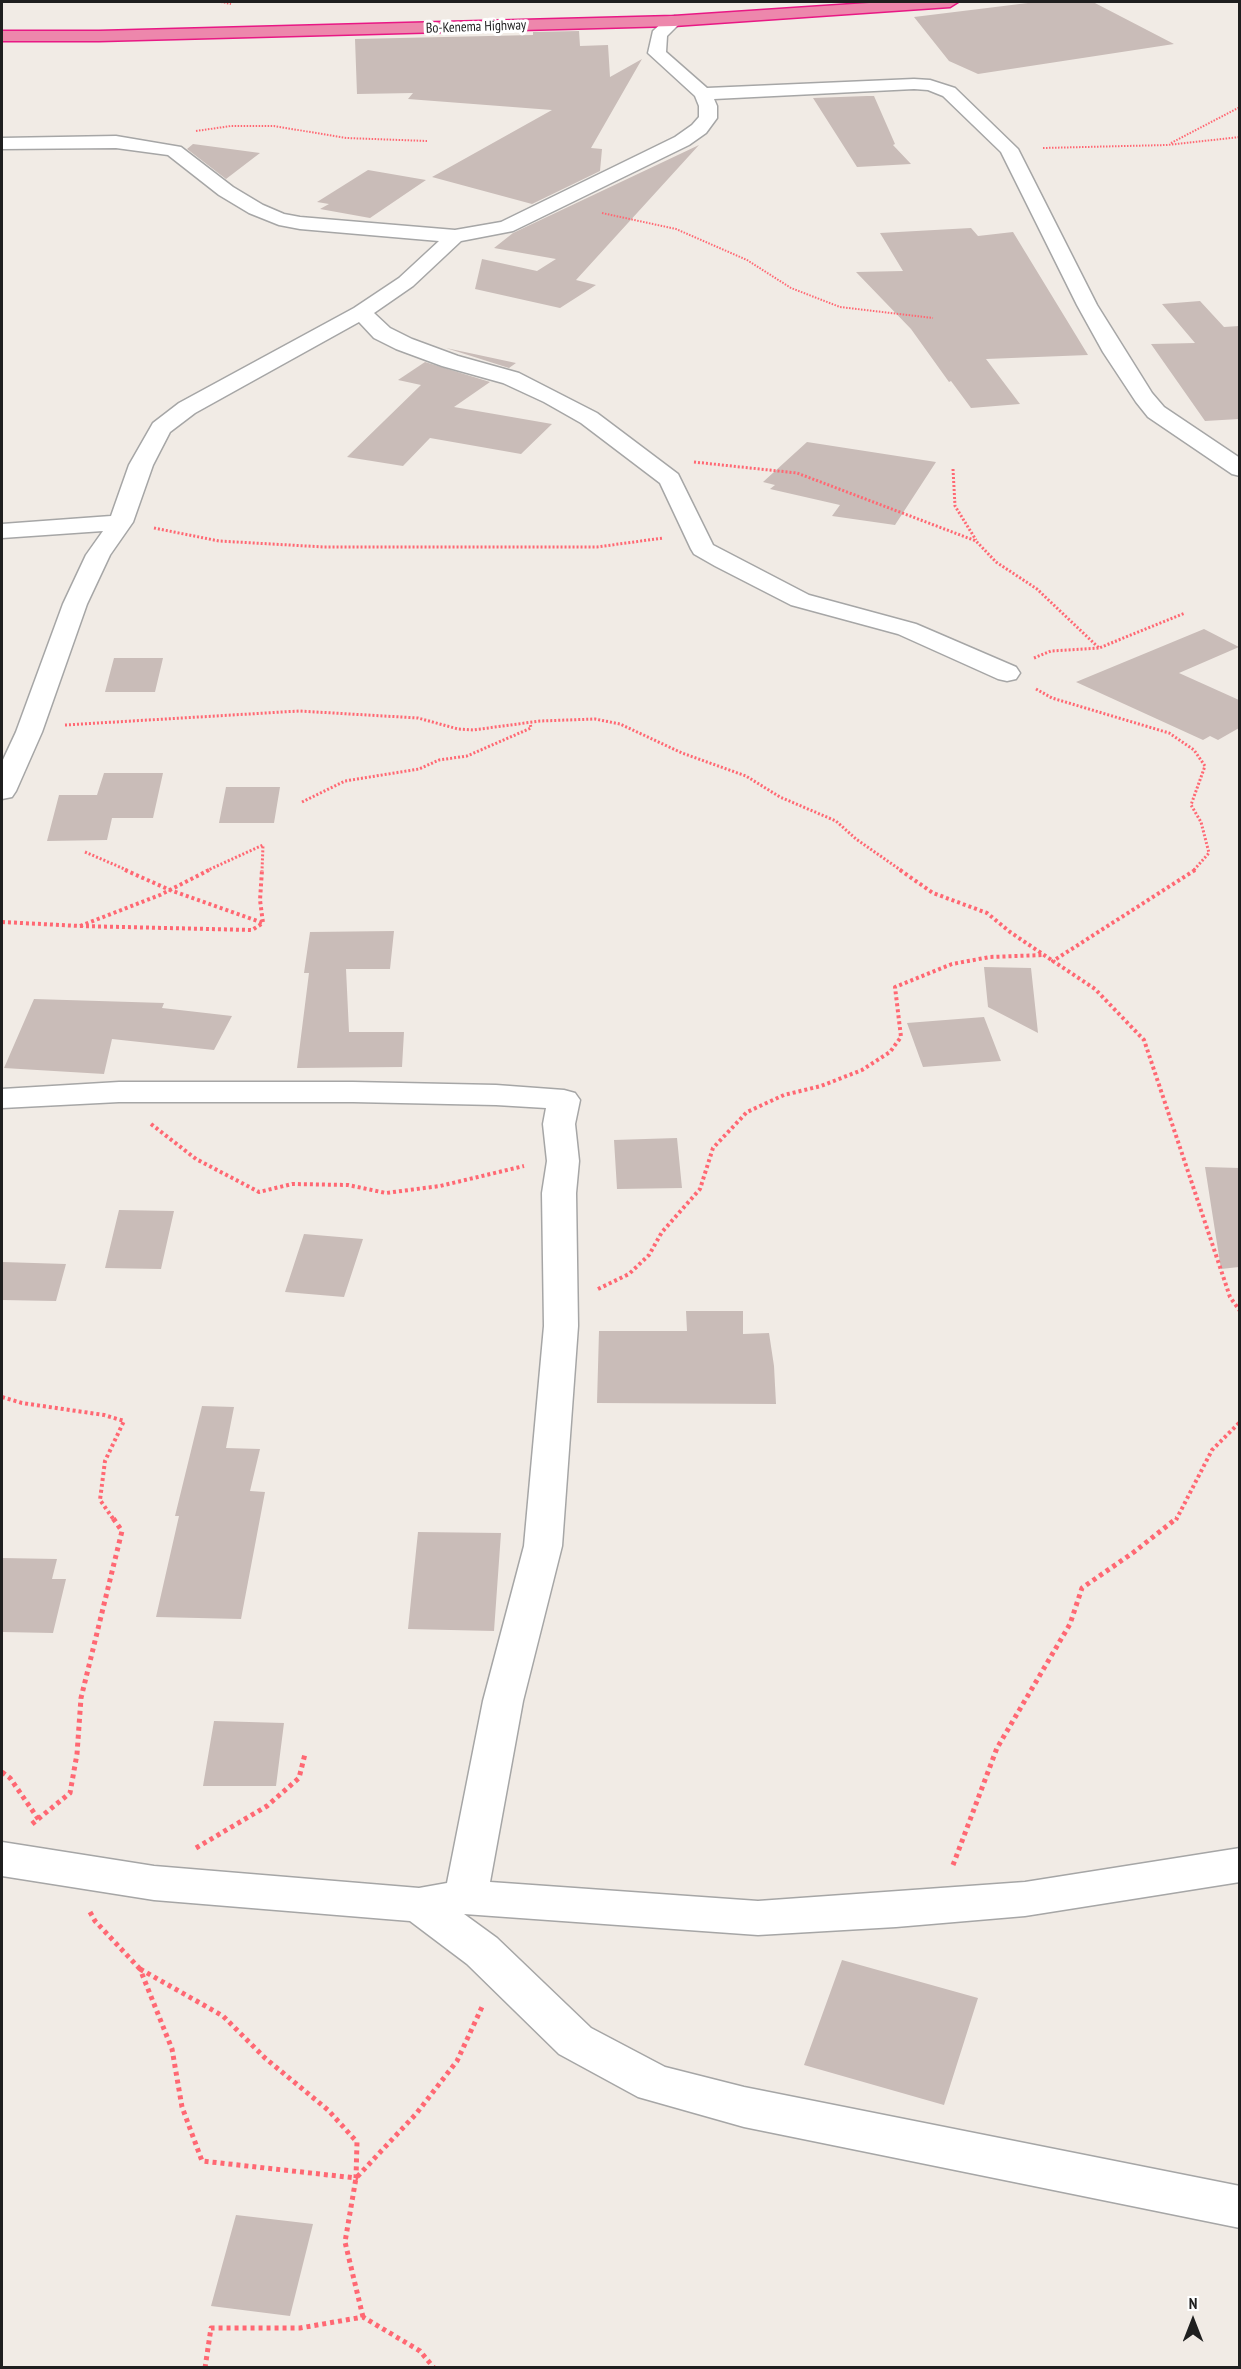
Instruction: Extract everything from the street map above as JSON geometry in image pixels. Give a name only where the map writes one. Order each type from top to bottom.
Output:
[{"type":"highway","name":"Bo-Kenema Highway","points":[[2,36],[99,36],[674,21],[950,2]]},
{"type":"street","points":[[2,143],[116,142],[174,151],[226,191],[256,209],[279,219],[300,224],[455,236],[506,227],[682,141],[699,129],[708,118],[708,106],[703,94],[657,53],[659,35],[674,21]]},
{"type":"street","points":[[703,94],[930,85],[949,92],[1009,149],[1087,305],[1114,352],[1144,397],[1156,412],[1239,469]]},
{"type":"street","points":[[4,781],[32,723],[75,604],[98,555],[121,522],[141,465],[161,428],[187,408],[361,312],[406,282],[455,236]]},
{"type":"street","points":[[361,312],[382,333],[404,344],[450,361],[511,378],[552,397],[589,418],[670,479],[703,549],[800,600],[907,629],[1007,673]]},
{"type":"street","points":[[2,531],[121,522]]},
{"type":"street","points":[[2,1099],[118,1092],[352,1092],[496,1095],[564,1100],[559,1124],[563,1155],[558,1193],[561,1302],[555,1411],[543,1546],[503,1701],[466,1897]]},
{"type":"street","points":[[2,1859],[154,1883],[419,1905],[466,1897],[758,1918],[941,1907],[1025,1899],[1239,1865]]},
{"type":"street","points":[[419,1905],[482,1951],[575,2041],[654,2083],[744,2107],[1239,2207]]},
{"type":"path","points":[[1167,145],[1239,108]]},
{"type":"path","points":[[193,131],[231,126],[274,126],[346,138],[427,141]]},
{"type":"path","points":[[1009,149],[1167,145],[1239,137]]},
{"type":"path","points":[[554,203],[676,230],[747,260],[791,288],[840,307],[933,318]]},
{"type":"path","points":[[646,459],[705,462],[797,473],[976,540]]},
{"type":"path","points":[[953,469],[955,506],[976,540],[996,562],[1037,589],[1099,648]]},
{"type":"path","points":[[121,522],[219,541],[324,547],[597,547],[694,533]]},
{"type":"path","points":[[1007,673],[1051,651],[1099,648],[1185,613]]},
{"type":"path","points":[[1007,673],[1052,698],[1168,734],[1194,750],[1205,766],[1191,805],[1204,831],[1209,853],[1195,870],[1053,961]]},
{"type":"path","points":[[32,723],[69,726],[299,711],[418,718],[458,729],[473,730],[530,723],[595,719],[620,724],[682,753],[746,776],[780,797],[836,821],[856,839],[933,893],[987,913],[1010,932],[1095,989],[1144,1040],[1230,1297],[1239,1311]]},
{"type":"path","points":[[302,802],[345,780],[419,769],[439,760],[467,756],[531,728],[530,723]]},
{"type":"path","points":[[80,926],[170,890],[263,844],[260,900],[263,923]]},
{"type":"path","points":[[86,852],[170,890],[263,923]]},
{"type":"path","points":[[2,922],[252,930],[263,923]]},
{"type":"path","points":[[561,1302],[602,1288],[629,1274],[649,1255],[662,1232],[700,1189],[713,1148],[747,1112],[784,1095],[821,1086],[862,1070],[890,1052],[901,1036],[895,987],[952,964],[990,957],[1045,955]]},
{"type":"path","points":[[118,1092],[147,1122],[196,1159],[259,1192],[292,1184],[348,1185],[386,1193],[440,1186],[563,1155]]},
{"type":"path","points":[[2,1397],[22,1403],[104,1415],[124,1421],[105,1461],[100,1500],[122,1531],[81,1698],[77,1754],[70,1793],[30,1826]]},
{"type":"path","points":[[941,1907],[955,1857],[997,1748],[1070,1624],[1082,1588],[1176,1520],[1212,1450],[1239,1422]]},
{"type":"path","points":[[154,1883],[202,1843],[267,1806],[299,1778],[305,1754]]},
{"type":"path","points":[[2,1772],[10,1778],[39,1820]]},
{"type":"path","points":[[65,1869],[95,1921],[140,1969],[223,2016],[265,2058],[328,2110],[357,2142],[356,2178],[345,2242],[363,2317]]},
{"type":"path","points":[[356,2178],[416,2114],[457,2061],[483,2006],[482,1951]]},
{"type":"path","points":[[140,1969],[172,2049],[182,2107],[202,2161],[356,2178]]},
{"type":"path","points":[[205,2367],[211,2328],[300,2328],[363,2317],[420,2351],[434,2367]]},
{"type":"building","points":[[1036,2],[1093,2],[1174,44],[978,74],[949,61],[914,17]]},
{"type":"building","points":[[579,31],[580,46],[608,45],[610,77],[642,59],[591,148],[602,149],[600,171],[532,204],[432,177],[552,110],[408,99],[413,93],[357,94],[355,39],[533,35],[533,32]]},
{"type":"building","points":[[874,96],[895,144],[893,145],[911,164],[857,167],[813,98]]},
{"type":"building","points":[[193,144],[260,153],[226,179],[187,149]]},
{"type":"building","points":[[699,145],[576,280],[596,285],[560,308],[475,289],[482,259],[537,271],[556,259],[494,248],[513,233]]},
{"type":"building","points":[[368,170],[426,180],[370,218],[320,209],[329,204],[317,202]]},
{"type":"building","points":[[971,228],[978,236],[1013,232],[1088,355],[986,359],[1020,404],[971,408],[911,329],[856,272],[903,271],[880,233]]},
{"type":"building","points":[[1200,301],[1224,327],[1239,326],[1239,419],[1205,421],[1151,344],[1195,343],[1162,304]]},
{"type":"building","points":[[446,348],[516,363],[509,368]]},
{"type":"building","points":[[425,362],[490,382],[454,407],[552,424],[521,454],[430,438],[403,466],[347,457],[421,385],[398,380]]},
{"type":"building","points":[[807,442],[936,462],[895,525],[832,516],[840,505],[770,489],[775,485],[763,482]]},
{"type":"building","points":[[1204,629],[1239,647],[1179,673],[1239,700],[1239,728],[1218,740],[1210,736],[1203,740],[1076,682]]},
{"type":"building","points":[[114,658],[163,658],[155,692],[105,692]]},
{"type":"building","points":[[104,773],[163,773],[153,818],[112,818],[107,840],[47,841],[59,795],[97,795]]},
{"type":"building","points":[[226,787],[280,787],[274,823],[219,823]]},
{"type":"building","points":[[394,931],[390,969],[346,969],[349,1032],[404,1032],[402,1067],[297,1068],[309,973],[304,973],[310,932]]},
{"type":"building","points":[[984,967],[1031,968],[1038,1033],[988,1007]]},
{"type":"building","points":[[34,999],[164,1003],[162,1008],[232,1016],[214,1050],[112,1039],[104,1074],[4,1068]]},
{"type":"building","points":[[984,1017],[1001,1061],[923,1067],[907,1023]]},
{"type":"building","points":[[677,1138],[682,1188],[617,1189],[614,1140]]},
{"type":"building","points":[[1205,1167],[1239,1168],[1239,1267],[1221,1269]]},
{"type":"building","points":[[119,1210],[174,1211],[161,1269],[105,1268]]},
{"type":"building","points":[[304,1234],[363,1239],[344,1297],[285,1292]]},
{"type":"building","points":[[2,1262],[66,1264],[56,1301],[2,1300]]},
{"type":"building","points":[[686,1311],[743,1311],[743,1334],[769,1333],[776,1404],[597,1403],[599,1331],[687,1331]]},
{"type":"building","points":[[202,1406],[234,1407],[226,1448],[260,1449],[250,1491],[265,1492],[241,1619],[156,1617],[179,1516],[175,1516]]},
{"type":"building","points":[[418,1532],[501,1533],[494,1631],[408,1629]]},
{"type":"building","points":[[2,1558],[57,1559],[52,1579],[66,1579],[53,1633],[2,1632]]},
{"type":"building","points":[[214,1721],[284,1723],[276,1786],[203,1786]]},
{"type":"building","points":[[842,1960],[978,1998],[944,2105],[804,2065]]},
{"type":"building","points":[[236,2215],[313,2224],[290,2316],[211,2306]]}]
